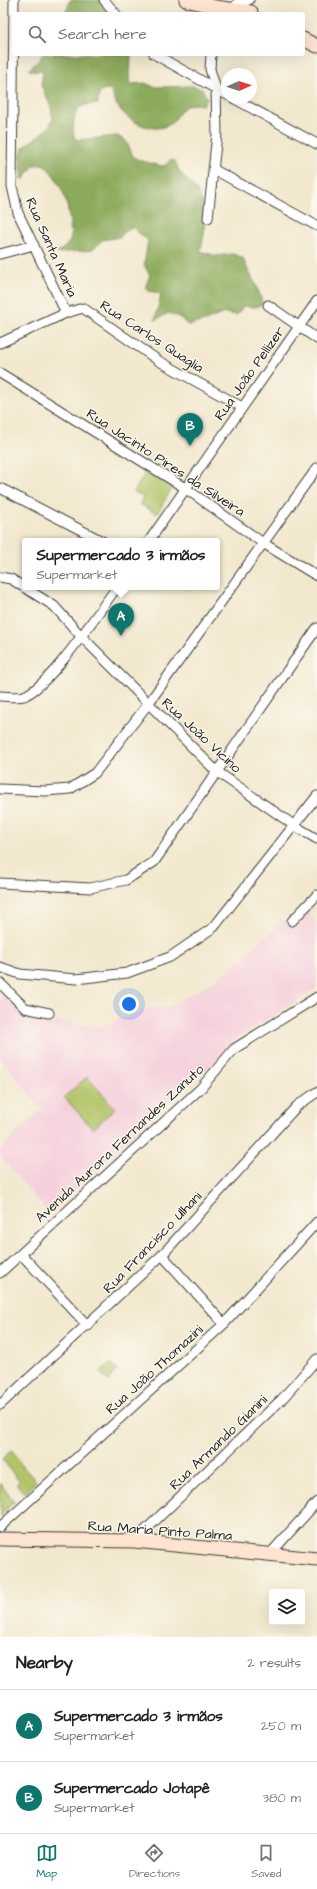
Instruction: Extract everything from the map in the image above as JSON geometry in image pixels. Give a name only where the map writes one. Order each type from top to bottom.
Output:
[{"type":"street","name":"Rua Santa Maria","points":[[14,0],[14,12]]},
{"type":"street","points":[[104,0],[114,12]]},
{"type":"street","points":[[186,0],[215,8],[241,7]]},
{"type":"street","points":[[305,40],[317,46]]},
{"type":"street","name":"Rua Santa Maria","points":[[13,56],[12,186],[18,213],[66,313]]},
{"type":"street","points":[[158,56],[221,92]]},
{"type":"street","points":[[208,218],[217,134],[216,89],[210,69],[211,56]]},
{"type":"street","points":[[244,104],[317,144]]},
{"type":"street","points":[[213,169],[317,226]]},
{"type":"street","points":[[0,254],[34,245]]},
{"type":"street","name":"Rua João Pellizer","points":[[151,538],[317,301]]},
{"type":"street","points":[[268,305],[317,339]]},
{"type":"street","name":"Rua Carlos Quaglia","points":[[0,343],[66,313],[84,308],[159,361],[242,407]]},
{"type":"street","name":"Rua Jacinto Pires da Silveira","points":[[0,373],[185,488],[263,543],[317,576]]},
{"type":"street","points":[[0,789],[45,791],[70,790],[81,784],[95,773],[148,704],[317,468]]},
{"type":"street","points":[[0,488],[96,538]]},
{"type":"street","name":"Rua João Vicino","points":[[0,577],[11,579],[22,586]]},
{"type":"street","name":"Rua João Vicino","points":[[29,590],[54,606],[81,636],[216,771],[295,826],[317,838]]},
{"type":"street","points":[[0,696],[24,696],[43,684],[115,590]]},
{"type":"street","points":[[0,883],[90,888],[126,880],[154,862],[317,628]]},
{"type":"street","points":[[0,968],[20,974],[76,979],[127,973],[170,957],[214,927],[295,826],[317,796]]},
{"type":"street","points":[[292,921],[315,901]]},
{"type":"street","points":[[0,983],[25,1008],[49,1013]]},
{"type":"street","name":"Avenida Aurora Fernandes Zanuto","points":[[0,1273],[202,1088],[234,1049],[317,996]]},
{"type":"street","name":"Rua Francisco Ulhani","points":[[0,1405],[88,1326],[162,1255],[297,1106],[317,1092]]},
{"type":"street","name":"Rua João Thomazini","points":[[0,1526],[224,1324],[317,1222]]},
{"type":"street","points":[[21,1254],[88,1326]]},
{"type":"street","points":[[162,1255],[224,1324]]},
{"type":"street","name":"Rua Armando Gianini","points":[[134,1541],[282,1399],[317,1358]]},
{"type":"street","points":[[269,1555],[317,1502]]},
{"type":"street","name":"Rua Maria Pinto Palma","points":[[0,1539],[134,1541],[317,1559]]},
{"type":"shaded area","points":[[308,912],[317,925],[317,988],[239,1037],[211,1065],[48,1213],[0,1156],[0,1150],[42,1109],[0,1057],[0,992],[24,1012],[45,1019],[99,1027],[151,1008],[167,1008],[220,977],[284,920],[291,927]]},
{"type":"green space","points":[[70,0],[103,0],[111,12],[64,12],[67,10]]},
{"type":"green space","points":[[42,56],[131,56],[130,84],[145,83],[154,87],[193,86],[202,89],[207,98],[203,105],[193,104],[186,106],[170,125],[155,128],[147,127],[133,121],[121,111],[111,91],[104,89],[99,94],[98,104],[85,105],[77,111],[74,120],[74,138],[78,140],[117,136],[126,141],[133,156],[138,160],[161,166],[166,165],[170,160],[175,161],[182,175],[197,191],[203,205],[205,229],[200,251],[216,256],[233,254],[243,258],[259,292],[262,304],[257,307],[243,306],[237,315],[224,313],[205,321],[190,325],[186,324],[181,318],[169,313],[155,320],[161,296],[159,293],[149,291],[145,288],[150,275],[144,265],[148,241],[133,227],[127,229],[120,237],[102,240],[93,250],[57,253],[68,244],[71,235],[69,216],[62,191],[55,177],[43,164],[34,165],[23,180],[20,158],[23,148],[48,128],[53,119],[51,107],[41,85],[43,72],[28,70]]},
{"type":"green space","points":[[147,470],[173,486],[157,514],[140,504],[144,497],[134,492]]},
{"type":"green space","points":[[87,1077],[115,1108],[93,1129],[64,1097]]},
{"type":"green space","points":[[111,1363],[117,1369],[108,1381],[100,1372]]},
{"type":"green space","points":[[12,1450],[22,1466],[36,1481],[25,1494],[17,1485],[19,1481],[2,1459]]},
{"type":"green space","points":[[0,1483],[14,1502],[0,1516]]},
{"type":"place","name":"Supermercado Jotapê","points":[[190,446]]},
{"type":"place","name":"Supermercado 3 irmãos","points":[[121,636]]}]
